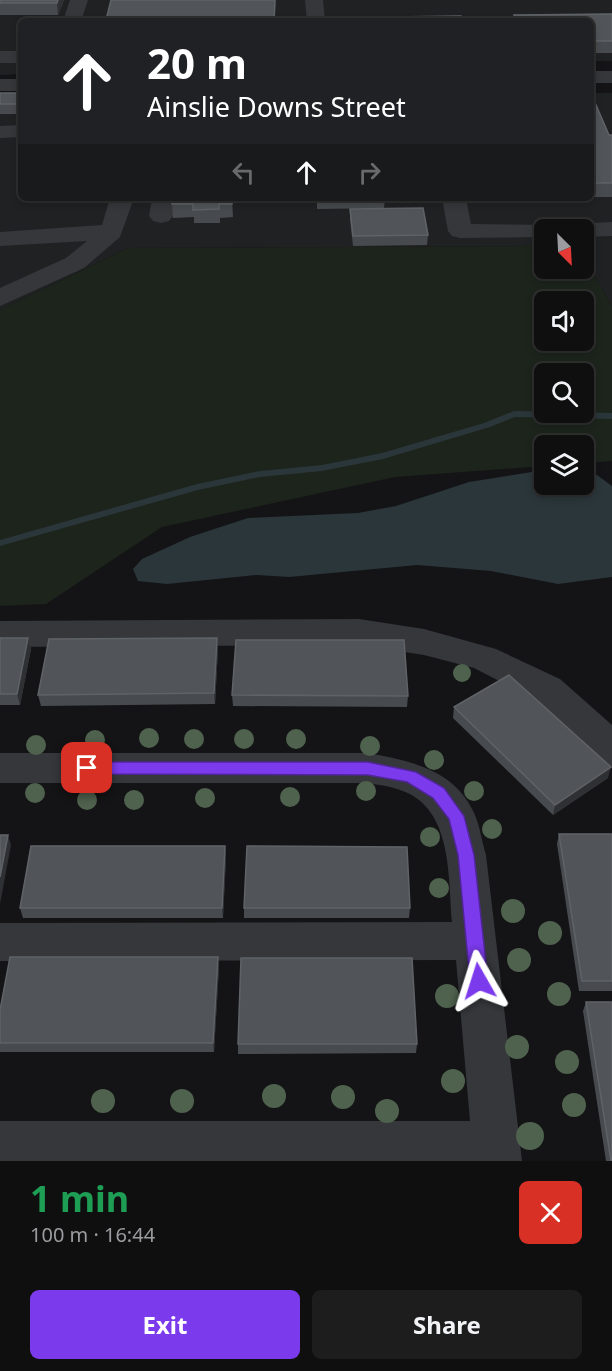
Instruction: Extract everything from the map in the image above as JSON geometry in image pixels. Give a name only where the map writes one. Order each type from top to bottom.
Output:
[{"type":"street","points":[[73,18],[79,0]]},
{"type":"street","points":[[314,0],[316,18]]},
{"type":"street","points":[[0,57],[18,57]]},
{"type":"street","points":[[0,85],[18,85]]},
{"type":"street","points":[[0,132],[18,131]]},
{"type":"street","points":[[0,298],[75,262],[112,232],[121,201]]},
{"type":"street","points":[[454,201],[459,231],[534,230]]},
{"type":"street","points":[[594,229],[612,229]]},
{"type":"street","points":[[0,239],[112,232]]},
{"type":"street","points":[[0,634],[359,632],[424,642],[484,658],[547,689],[594,729],[612,752]]},
{"type":"street","points":[[0,768],[368,768],[410,776],[438,793],[456,816],[466,855],[497,1153],[93,1153],[0,1145]]},
{"type":"street","points":[[0,942],[475,941]]},
{"type":"shaded area","points":[[0,0],[612,0],[612,61],[594,61],[594,18],[18,18],[18,74],[0,75]]},
{"type":"shaded area","points":[[594,93],[612,93],[612,306],[594,275],[594,219],[534,219],[534,246],[128,248],[0,310],[0,101],[18,101],[18,201],[594,201]]},
{"type":"shaded area","points":[[534,246],[534,279],[594,279],[594,275],[612,306],[612,461],[594,462],[594,435],[534,435],[534,467],[395,477],[162,527],[46,604],[0,606],[0,310],[128,248]]},
{"type":"shaded area","points":[[534,472],[534,495],[594,495],[594,474],[597,475],[612,486],[612,577],[558,584],[491,571],[417,565],[289,577],[257,575],[167,584],[138,581],[133,569],[142,559],[190,537],[248,518],[358,513],[396,506],[469,482]]},
{"type":"building","points":[[0,0],[58,0],[57,3],[0,3]]},
{"type":"building","points":[[111,0],[275,0],[274,18],[106,18]]},
{"type":"building","points":[[612,14],[612,41],[594,41],[594,18],[515,18],[514,15]]},
{"type":"building","points":[[461,16],[461,18],[393,18]]},
{"type":"building","points":[[0,93],[18,93],[18,104],[0,104]]},
{"type":"building","points":[[594,100],[609,135],[612,135],[612,183],[594,183]]},
{"type":"building","points":[[172,201],[232,201],[232,204],[219,204],[219,209],[193,210],[193,204],[172,204]]},
{"type":"building","points":[[423,208],[428,235],[353,236],[350,209]]},
{"type":"building","points":[[0,638],[28,638],[17,694],[0,694]]},
{"type":"building","points":[[217,638],[214,693],[38,695],[49,639]]},
{"type":"building","points":[[236,640],[404,640],[408,696],[232,695]]},
{"type":"building","points":[[509,675],[611,767],[555,805],[454,707]]},
{"type":"building","points":[[559,834],[612,834],[612,981],[582,981]]},
{"type":"building","points":[[0,835],[8,835],[0,877]]},
{"type":"building","points":[[31,846],[225,846],[222,908],[20,908]]},
{"type":"building","points":[[247,846],[407,847],[410,908],[244,908]]},
{"type":"building","points":[[10,957],[218,957],[213,1043],[0,1043],[0,1010]]},
{"type":"building","points":[[241,958],[412,958],[417,1044],[238,1044]]},
{"type":"building","points":[[586,1002],[612,1002],[612,1161],[611,1161]]},
{"type":"waterway","points":[[0,543],[197,487],[260,474],[322,468],[383,456],[487,425],[514,414],[612,416]]},
{"type":"route","points":[[87,768],[368,768],[410,776],[438,793],[456,816],[466,855],[479,981]]}]
